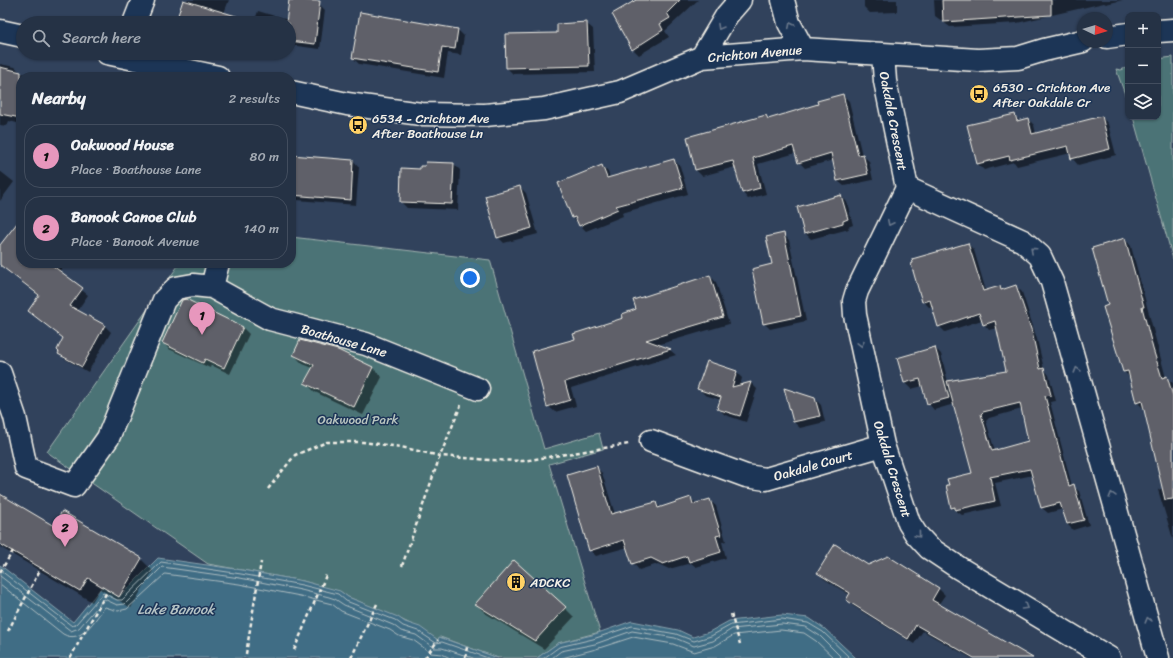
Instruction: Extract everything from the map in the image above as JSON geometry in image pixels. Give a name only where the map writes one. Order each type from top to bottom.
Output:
[{"type":"street","points":[[137,16],[143,0]]},
{"type":"street","points":[[702,57],[727,15],[740,0]]},
{"type":"street","points":[[783,0],[789,24],[804,48]]},
{"type":"street","points":[[1161,31],[1173,30]]},
{"type":"street","points":[[0,31],[16,34]]},
{"type":"street","points":[[1113,37],[1125,35]]},
{"type":"street","name":"Crichton Avenue","points":[[296,93],[347,104],[421,114],[492,114],[544,109],[620,92],[702,57],[804,48],[978,60],[1018,58],[1077,42]]},
{"type":"street","name":"Oakdale Crescent","points":[[883,54],[885,81],[907,188],[865,271],[854,301],[854,315],[883,446],[909,523],[930,548],[959,568],[1109,658]]},
{"type":"street","points":[[145,60],[196,72]]},
{"type":"street","name":"Oakdale Crescent","points":[[907,188],[1023,241],[1040,256],[1045,265],[1054,290],[1158,658]]},
{"type":"street","points":[[212,287],[217,268]]},
{"type":"street","name":"Boathouse Lane","points":[[0,373],[16,417],[26,468],[74,486],[108,438],[164,300],[176,288],[193,285],[212,287],[270,319],[366,344],[474,387]]},
{"type":"street","name":"Oakdale Court","points":[[651,441],[746,476],[766,479],[883,446]]},
{"type":"path","points":[[402,566],[440,456],[474,387]]},
{"type":"path","points":[[268,489],[295,455],[327,442],[363,442],[401,447],[440,456],[523,461],[651,441]]},
{"type":"path","points":[[0,572],[13,551]]},
{"type":"path","points":[[246,654],[261,562]]},
{"type":"path","points":[[8,631],[41,568]]},
{"type":"path","points":[[294,650],[327,572]]},
{"type":"path","points":[[70,658],[108,590]]},
{"type":"path","points":[[351,658],[377,604]]},
{"type":"path","points":[[731,614],[740,644]]},
{"type":"path","points":[[425,658],[438,640]]},
{"type":"path","points":[[465,658],[467,647]]},
{"type":"green space","points":[[1173,57],[1173,259],[1134,120],[1161,120],[1161,59]]},
{"type":"green space","points":[[1125,68],[1125,94],[1116,69],[1121,70]]},
{"type":"green space","name":"Oakwood Park","points":[[296,238],[490,260],[544,449],[599,433],[603,449],[549,464],[600,632],[558,643],[537,658],[498,658],[440,637],[438,640],[405,621],[348,597],[341,592],[303,581],[208,564],[47,452],[176,268],[296,268]]},
{"type":"water","name":"Lake Banook","points":[[158,558],[242,570],[303,581],[340,591],[348,597],[420,627],[438,640],[439,637],[498,658],[0,658],[0,565],[73,622],[106,582],[108,590],[119,597]]},
{"type":"water","points":[[782,615],[809,618],[825,629],[856,658],[537,658],[558,643],[592,635],[632,621],[678,630],[693,637],[709,632],[729,621]]},
{"type":"building","points":[[183,0],[236,16],[178,16]]},
{"type":"building","points":[[289,0],[320,1],[315,44],[296,42],[296,16],[287,16]]},
{"type":"building","points":[[636,0],[680,0],[667,13],[670,18],[660,24],[663,30],[632,50],[612,14]]},
{"type":"building","points":[[942,0],[1051,0],[1051,15],[943,22]]},
{"type":"building","points":[[360,12],[458,29],[455,49],[442,47],[438,72],[352,58]]},
{"type":"building","points":[[587,22],[589,66],[506,68],[505,34],[557,33],[557,24]]},
{"type":"building","points":[[0,67],[21,72],[16,72],[16,117],[0,114]]},
{"type":"building","points":[[843,94],[858,155],[863,154],[868,174],[837,181],[831,153],[798,163],[793,146],[753,158],[760,188],[742,193],[733,161],[695,170],[687,137],[766,115],[768,119],[818,104],[817,101]]},
{"type":"building","points":[[1015,114],[1017,121],[1028,118],[1032,134],[1102,116],[1110,149],[1071,159],[1068,146],[1010,160],[1009,156],[977,164],[967,125]]},
{"type":"building","points":[[296,155],[353,160],[351,200],[296,195]]},
{"type":"building","points":[[674,159],[683,188],[616,206],[618,209],[579,226],[575,217],[572,218],[558,183],[602,165],[607,178]]},
{"type":"building","points":[[426,162],[454,163],[452,204],[400,202],[401,168],[420,169],[420,166],[425,166]]},
{"type":"building","points":[[520,186],[532,228],[497,238],[485,196]]},
{"type":"building","points":[[841,195],[848,219],[843,221],[843,223],[804,234],[797,207]]},
{"type":"building","points":[[16,224],[16,268],[56,268],[83,288],[70,306],[105,325],[82,367],[58,354],[59,352],[57,350],[63,338],[28,311],[39,295],[0,265],[0,245]]},
{"type":"building","points":[[784,233],[801,316],[763,324],[752,269],[772,264],[766,237]]},
{"type":"building","points":[[1125,238],[1144,307],[1142,307],[1153,349],[1162,378],[1167,376],[1173,396],[1173,499],[1165,500],[1142,401],[1136,403],[1128,371],[1123,372],[1103,307],[1108,305],[1092,248]]},
{"type":"building","points":[[968,243],[983,291],[1000,286],[1001,290],[1016,285],[1032,332],[1040,369],[1044,368],[1051,395],[1045,396],[1069,486],[1074,484],[1084,520],[1067,524],[1060,503],[1041,508],[1030,469],[990,477],[995,501],[955,510],[955,507],[951,508],[946,485],[949,485],[947,479],[972,473],[947,381],[1006,371],[995,321],[983,325],[979,313],[938,327],[930,300],[922,302],[911,264],[913,263],[912,259]],"holes":[[[1020,403],[1028,441],[992,451],[981,414],[983,412]]]},
{"type":"building","points":[[710,275],[723,317],[646,340],[671,349],[565,382],[570,400],[547,407],[532,351],[575,339],[573,334],[623,318],[622,314],[636,309],[633,300]]},
{"type":"building","points":[[186,299],[243,327],[224,368],[205,359],[203,363],[162,343],[182,300]]},
{"type":"building","points":[[300,340],[338,350],[373,367],[354,407],[304,383],[314,365],[293,355]]},
{"type":"building","points":[[935,347],[949,398],[927,404],[920,379],[904,383],[897,358]]},
{"type":"building","points":[[707,361],[737,371],[732,387],[751,382],[740,416],[717,409],[721,397],[697,389]]},
{"type":"building","points":[[784,388],[815,398],[820,416],[793,422]]},
{"type":"building","points":[[597,466],[611,514],[656,502],[658,508],[691,497],[693,504],[710,499],[721,535],[716,536],[721,552],[689,562],[687,556],[663,564],[651,558],[632,564],[624,540],[589,551],[567,475]]},
{"type":"building","points":[[0,494],[54,526],[62,511],[142,558],[119,597],[88,578],[80,591],[0,544]]},
{"type":"building","points":[[835,544],[868,565],[888,556],[939,588],[932,600],[1033,658],[974,658],[916,625],[908,639],[846,600],[850,593],[817,573]]},
{"type":"building","name":"ADCKC","points":[[514,560],[566,607],[535,641],[475,604]]},
{"type":"place","name":"6530 - Crichton Ave After Oakdale Cr","points":[[979,94]]},
{"type":"place","name":"6534 - Crichton Ave After Boathouse Ln","points":[[358,125]]},
{"type":"place","name":"Oakwood House","points":[[202,335]]},
{"type":"place","name":"Banook Canoe Club","points":[[65,547]]},
{"type":"place","name":"ADCKC","points":[[516,582]]}]
